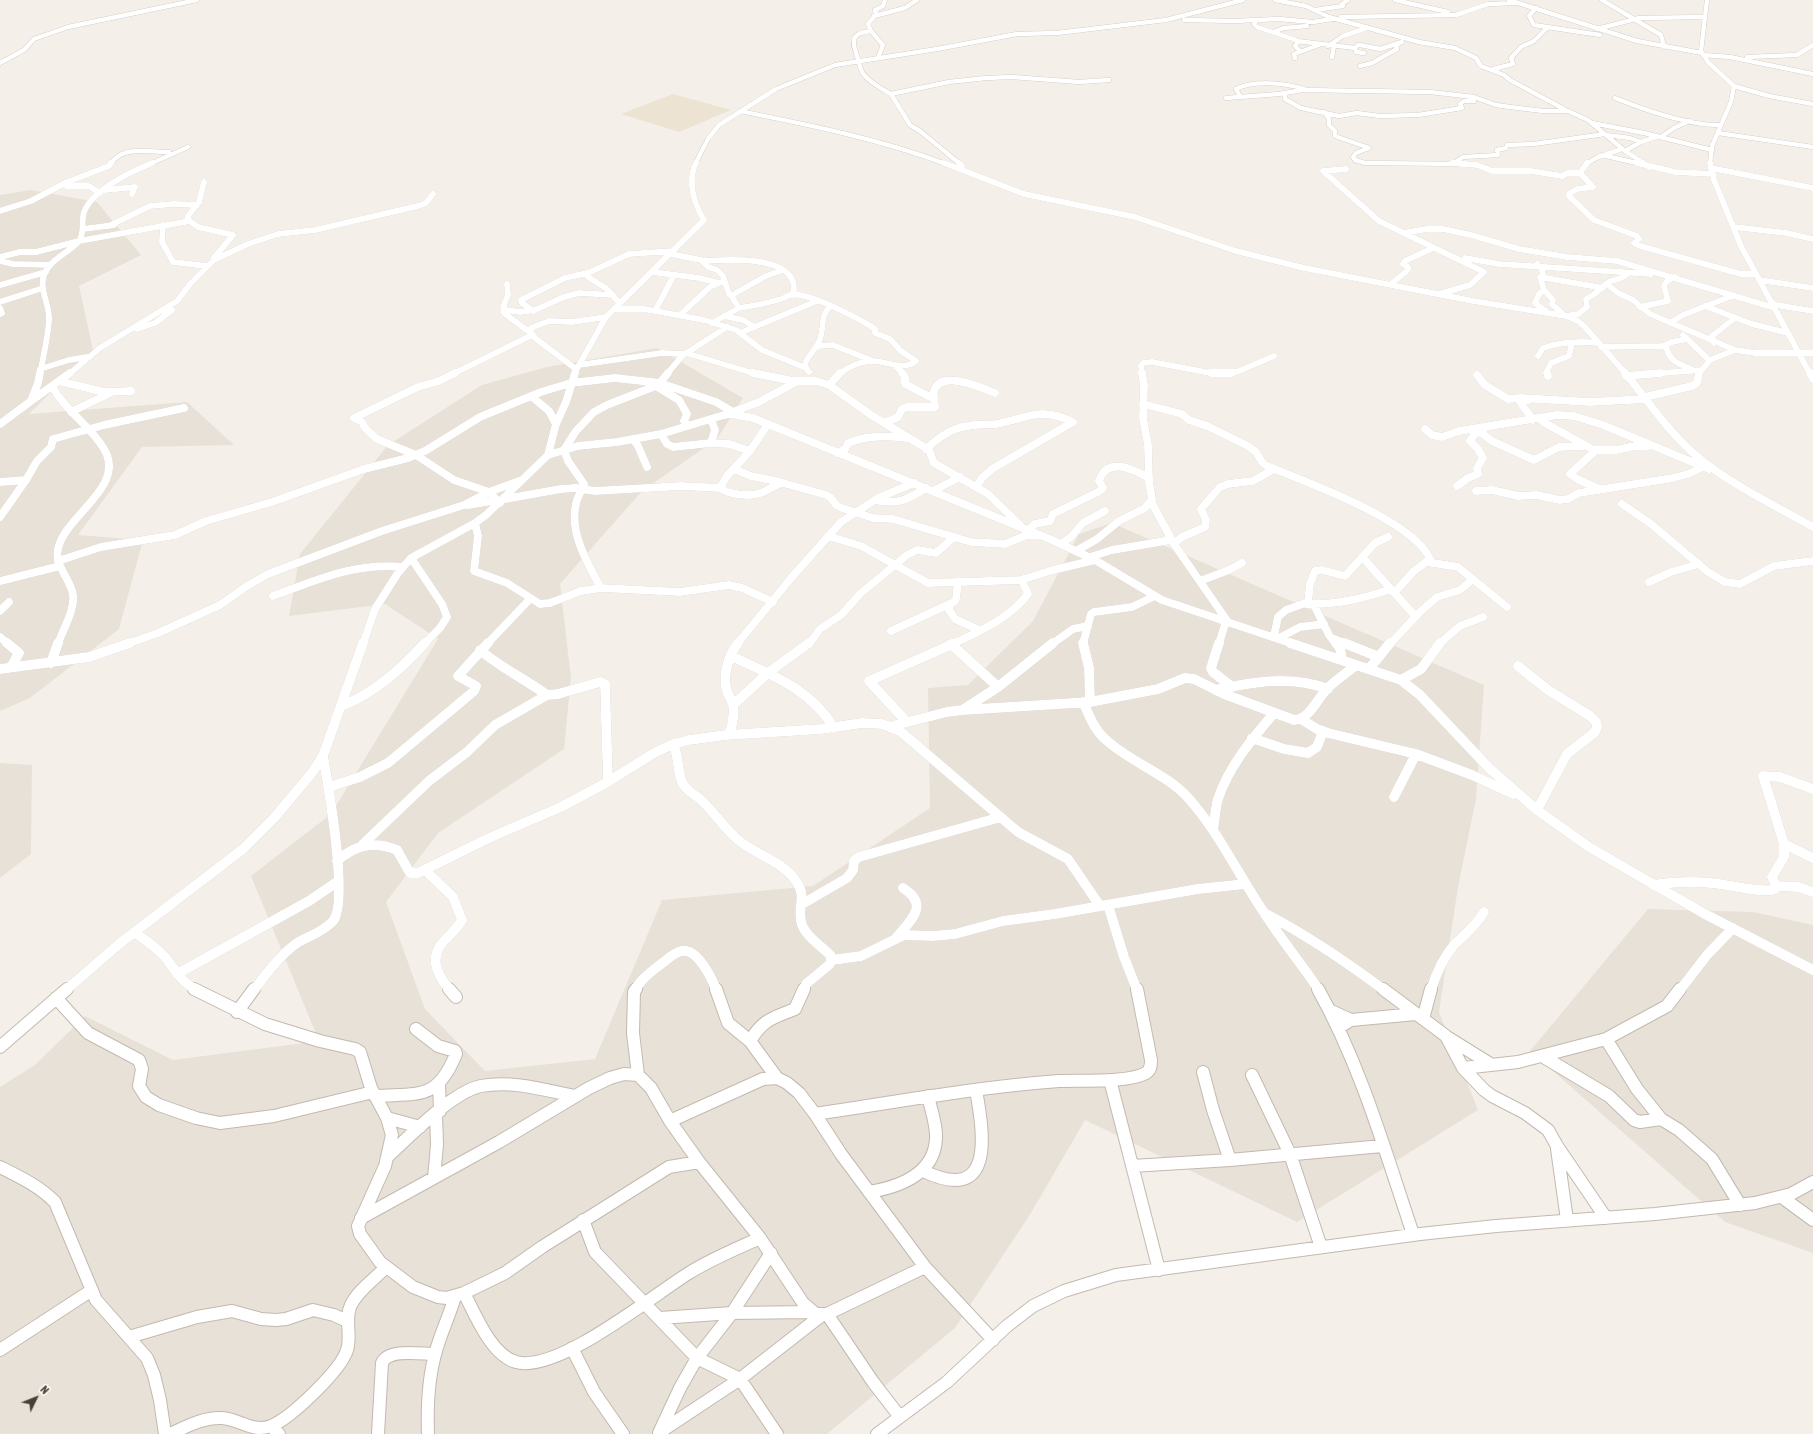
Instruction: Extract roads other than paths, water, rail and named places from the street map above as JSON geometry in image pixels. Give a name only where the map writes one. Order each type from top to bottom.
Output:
[{"type":"street","points":[[0,63],[8,61],[10,57],[21,53],[31,45],[34,40],[66,28],[197,0]]},
{"type":"street","points":[[874,16],[875,10],[883,6],[885,0]]},
{"type":"street","points":[[878,58],[883,45],[871,32],[868,24],[870,20],[874,16],[905,8],[917,0]]},
{"type":"street","points":[[548,455],[556,424],[566,402],[571,383],[578,367],[588,352],[606,317],[704,220],[696,208],[692,193],[696,161],[715,128],[740,111],[776,89],[835,65],[936,50],[1017,34],[1057,33],[1167,20],[1199,13],[1243,0]]},
{"type":"street","points":[[1275,0],[1306,6],[1332,18],[1408,39],[1455,48],[1476,58],[1481,66],[1504,75],[1510,80],[1568,111],[1584,117],[1624,150],[1650,167]]},
{"type":"street","points":[[1315,10],[1341,7],[1343,6],[1342,4],[1348,0]]},
{"type":"street","points":[[1395,0],[1458,15]]},
{"type":"street","points":[[1509,0],[1633,40],[1702,54],[1730,57],[1813,74]]},
{"type":"street","points":[[1602,0],[1661,36],[1664,47]]},
{"type":"street","points":[[1707,0],[1701,37],[1702,54],[1734,86],[1769,96],[1813,104]]},
{"type":"street","points":[[1167,20],[1231,21],[1279,19],[1313,22],[1332,18],[1458,15],[1488,4],[1506,2],[1519,3]]},
{"type":"street","points":[[1536,8],[1530,14],[1531,22],[1534,25],[1633,40]]},
{"type":"street","points":[[1597,29],[1632,19],[1659,17],[1705,17]]},
{"type":"street","points":[[1257,20],[1254,24],[1262,30],[1273,32],[1297,41],[1328,46],[1357,46],[1382,49],[1391,44]]},
{"type":"street","points":[[1273,32],[1284,28],[1308,26],[1313,22]]},
{"type":"street","points":[[1328,46],[1345,36],[1368,28]]},
{"type":"street","points":[[1490,69],[1513,64],[1511,58],[1519,48],[1534,41],[1546,28]]},
{"type":"street","points":[[871,32],[858,34],[853,40],[853,48],[859,62],[860,69],[869,81],[891,94],[910,125],[920,131],[968,171]]},
{"type":"street","points":[[1357,46],[1369,43],[1391,44],[1408,39]]},
{"type":"street","points":[[1297,41],[1295,46],[1300,51]]},
{"type":"street","points":[[1364,61],[1372,63],[1397,49],[1396,46],[1401,42]]},
{"type":"street","points":[[1295,58],[1294,54],[1320,44]]},
{"type":"street","points":[[1730,57],[1797,54],[1804,52],[1813,45]]},
{"type":"street","points":[[1332,57],[1334,46]]},
{"type":"street","points":[[1357,46],[1356,52],[1364,54]]},
{"type":"street","points":[[1360,66],[1364,61],[1364,54],[1370,47]]},
{"type":"street","points":[[891,94],[949,82],[986,78],[1012,77],[1079,82],[1109,80]]},
{"type":"street","points":[[1240,96],[1236,88],[1245,85],[1288,84],[1307,90]]},
{"type":"street","points":[[1734,86],[1731,102],[1712,150],[1711,168],[1741,246],[1798,352],[1811,371],[1813,379]]},
{"type":"street","points":[[1226,98],[1307,90],[1434,92],[1474,97],[1510,108],[1543,111],[1568,111]]},
{"type":"street","points":[[1285,93],[1285,99],[1294,105],[1339,116],[1357,113],[1380,116],[1418,115],[1462,108],[1460,104],[1464,101],[1491,103]]},
{"type":"street","points":[[1615,98],[1641,108],[1689,121],[1707,125],[1721,125]]},
{"type":"street","points":[[740,111],[799,122],[900,148],[968,171],[1024,194],[1135,217],[1236,251],[1320,272],[1391,284],[1504,307],[1565,316],[1582,324],[1646,398],[1681,443],[1720,473],[1813,527]]},
{"type":"street","points":[[1324,112],[1329,119],[1328,124],[1335,131],[1335,136],[1370,148],[1354,155],[1353,158],[1357,161],[1373,164],[1414,162],[1454,163],[1477,165],[1496,171],[1531,171],[1562,176],[1568,172],[1580,173],[1593,187],[1577,190],[1570,193],[1569,196],[1594,220],[1637,236],[1639,239],[1634,243],[1640,246],[1737,273],[1813,288]]},
{"type":"street","points":[[1580,173],[1585,165],[1602,155],[1624,150],[1641,142],[1660,137],[1689,121]]},
{"type":"street","points":[[1591,123],[1660,137],[1712,150]]},
{"type":"street","points":[[1718,133],[1813,147]]},
{"type":"street","points":[[1454,163],[1463,157],[1498,156],[1499,155],[1496,150],[1506,148],[1507,145],[1534,144],[1591,134],[1630,138],[1641,142]]},
{"type":"street","points":[[31,401],[38,383],[49,318],[43,288],[46,272],[50,265],[79,241],[83,229],[82,217],[84,208],[90,201],[119,178],[188,147]]},
{"type":"street","points":[[0,211],[31,201],[68,182],[111,166],[116,157],[126,153],[176,152]]},
{"type":"street","points":[[1602,155],[1682,174],[1713,174]]},
{"type":"street","points":[[1593,160],[1650,167]]},
{"type":"street","points":[[111,166],[119,178]]},
{"type":"street","points":[[1711,168],[1813,188]]},
{"type":"street","points":[[1346,169],[1323,171],[1377,219],[1433,248],[1474,266],[1484,274],[1467,286],[1439,294]]},
{"type":"street","points":[[190,222],[188,216],[197,205],[204,182]]},
{"type":"street","points":[[56,188],[84,184],[96,188],[102,192],[135,187],[132,194]]},
{"type":"street","points":[[0,424],[3,418],[55,384],[88,357],[129,331],[155,323],[176,306],[177,301],[206,266],[214,260],[248,244],[278,234],[315,230],[418,206],[426,203],[433,194]]},
{"type":"street","points":[[109,226],[150,206],[174,204],[197,205]]},
{"type":"street","points":[[0,257],[20,252],[36,252],[79,241],[163,225],[190,222],[198,227],[233,235],[214,260]]},
{"type":"street","points":[[83,229],[125,224]]},
{"type":"street","points":[[163,225],[162,242],[173,262],[206,266]]},
{"type":"street","points":[[1734,227],[1786,233],[1813,239]]},
{"type":"street","points":[[1403,233],[1427,229],[1443,229],[1471,235],[1519,249],[1558,256],[1617,261],[1732,296],[1774,305],[1813,311]]},
{"type":"street","points":[[1391,284],[1408,270],[1408,267],[1404,264],[1405,261],[1433,248]]},
{"type":"street","points":[[20,252],[26,258],[23,264]]},
{"type":"street","points":[[533,310],[522,303],[521,300],[565,278],[588,275],[629,254],[672,252],[703,261],[748,260],[766,263],[783,270],[792,276],[794,281],[794,295]]},
{"type":"street","points":[[1558,256],[1548,262],[1537,263],[1543,275],[1544,290],[1551,298],[1554,306],[1565,316]]},
{"type":"street","points":[[1455,257],[1499,264],[1588,269],[1673,277]]},
{"type":"street","points":[[0,261],[50,265]]},
{"type":"street","points":[[703,261],[708,267],[720,272],[726,281],[729,294],[732,296],[739,308]]},
{"type":"street","points":[[1543,278],[1588,269]]},
{"type":"street","points":[[732,296],[766,276],[783,270]]},
{"type":"street","points":[[0,285],[46,272]]},
{"type":"street","points":[[652,272],[699,278],[719,283]]},
{"type":"street","points":[[1565,316],[1578,314],[1588,307],[1586,299],[1596,295],[1605,286],[1624,278],[1628,272]]},
{"type":"street","points":[[575,294],[583,286],[588,275]]},
{"type":"street","points":[[588,275],[607,289],[619,303]]},
{"type":"street","points":[[655,310],[674,275]]},
{"type":"street","points":[[1640,307],[1668,301],[1664,286],[1667,281],[1673,277]]},
{"type":"street","points":[[1543,278],[1605,286],[1633,300],[1640,307],[1670,323],[1714,343],[1735,350],[1755,353],[1813,353]]},
{"type":"street","points":[[680,315],[710,287],[726,281]]},
{"type":"street","points":[[507,284],[508,295],[504,305],[505,314],[578,367],[662,354],[685,354],[710,359],[756,374],[798,382],[816,381],[829,385],[884,423],[926,449],[931,453],[934,463],[960,477],[997,502],[1024,528]]},
{"type":"street","points":[[0,302],[43,288]]},
{"type":"street","points":[[1544,290],[1539,294],[1535,302],[1548,313]]},
{"type":"street","points":[[505,310],[520,312],[533,310],[583,292],[612,295]]},
{"type":"street","points":[[712,322],[732,313],[739,308],[794,295],[817,301],[830,308],[853,316],[871,326],[876,334],[890,339],[901,351],[916,361],[915,363],[908,365],[895,366],[875,362],[833,345],[818,346]]},
{"type":"street","points":[[1670,323],[1683,315],[1732,296]]},
{"type":"street","points":[[740,333],[790,314],[817,301]]},
{"type":"street","points":[[1705,306],[1735,318],[1788,333]]},
{"type":"street","points":[[0,308],[2,313],[0,314]]},
{"type":"street","points":[[614,309],[636,308],[655,310],[712,322],[740,333],[762,350],[806,368]]},
{"type":"street","points":[[816,381],[806,368],[805,362],[818,346],[822,336],[821,329],[825,311],[830,308]]},
{"type":"street","points":[[723,316],[742,320],[755,327]]},
{"type":"street","points":[[532,334],[530,330],[533,326],[549,322],[572,322],[606,317]]},
{"type":"street","points":[[1714,343],[1712,336],[1735,318]]},
{"type":"street","points":[[1678,326],[1678,331],[1709,360]]},
{"type":"street","points":[[564,450],[576,430],[594,412],[606,405],[658,384],[685,354],[727,327]]},
{"type":"street","points":[[500,501],[489,492],[454,480],[416,455],[377,439],[365,428],[362,422],[355,418],[418,387],[439,381],[532,334]]},
{"type":"street","points":[[1538,356],[1543,348],[1572,343],[1585,342],[1599,345],[1642,347],[1666,345],[1672,342],[1687,339]]},
{"type":"street","points":[[1548,376],[1547,371],[1551,364],[1569,356],[1572,343]]},
{"type":"street","points":[[1666,345],[1666,353],[1670,360],[1698,370]]},
{"type":"street","points":[[1626,376],[1698,370],[1709,360],[1735,350]]},
{"type":"street","points":[[1227,622],[1173,542],[1152,500],[1143,404],[1144,385],[1141,370],[1143,363],[1157,363],[1197,371],[1226,374],[1248,368],[1257,362],[1274,356]]},
{"type":"street","points":[[40,369],[69,360],[88,357]]},
{"type":"street","points":[[829,385],[831,380],[842,370],[861,363],[875,362]]},
{"type":"street","points":[[895,366],[904,377],[905,384],[934,399]]},
{"type":"street","points":[[1478,374],[1485,385],[1496,390],[1505,398],[1626,402],[1692,385],[1697,382],[1698,370]]},
{"type":"street","points":[[0,581],[59,563],[101,547],[175,534],[206,520],[250,510],[323,486],[364,469],[400,461],[416,455],[480,417],[530,396],[571,383],[614,378],[658,384],[716,402],[730,409],[732,413],[753,418],[1024,528],[1092,559],[1155,596],[1182,608],[1277,637],[1401,680],[1420,695],[1489,768],[1521,798],[1537,810],[1590,847],[1653,884],[1813,970]]},
{"type":"street","points":[[884,423],[898,417],[902,410],[907,407],[935,407],[934,391],[938,384],[948,380],[969,384],[995,393]]},
{"type":"street","points":[[0,1047],[134,932],[243,849],[294,796],[323,756],[342,706],[375,609],[398,573],[411,558],[475,523],[525,479],[548,455],[578,446],[661,434],[732,413],[798,382]]},
{"type":"street","points":[[55,384],[110,393],[131,391]]},
{"type":"street","points":[[51,663],[73,603],[74,594],[72,586],[59,563],[56,553],[68,528],[107,480],[110,468],[110,458],[101,444],[56,396],[55,384]]},
{"type":"street","points":[[658,384],[679,400],[687,414],[684,421],[688,426]]},
{"type":"street","points":[[71,412],[110,393]]},
{"type":"street","points":[[530,396],[549,411],[556,424]]},
{"type":"street","points":[[1531,399],[1520,401],[1536,419],[1594,450],[1616,450],[1635,446],[1650,446]]},
{"type":"street","points":[[1143,404],[1174,410],[1192,421],[1207,426],[1248,446],[1256,452],[1264,465],[1297,480],[1346,498],[1400,528],[1430,557],[1428,562],[1414,572],[1393,591],[1348,603],[1310,605],[1286,610],[1278,617],[1277,637]]},
{"type":"street","points":[[0,517],[26,480],[37,461],[51,447],[53,439],[87,429],[184,408]]},
{"type":"street","points":[[926,449],[948,431],[971,425],[999,423],[1032,414],[1055,414],[1073,422],[1005,461],[983,478],[976,487]]},
{"type":"street","points":[[1425,429],[1432,434],[1442,437],[1459,431],[1566,415],[1582,418],[1720,473]]},
{"type":"street","points":[[711,419],[714,430],[711,443]]},
{"type":"street","points":[[720,488],[750,451],[768,424]]},
{"type":"street","points":[[1457,486],[1468,478],[1478,474],[1477,468],[1482,462],[1483,458],[1478,449],[1470,441],[1479,431],[1488,427]]},
{"type":"street","points":[[1479,431],[1492,441],[1534,460],[1540,459],[1551,450],[1561,447],[1586,446]]},
{"type":"street","points":[[661,434],[667,444],[673,447],[711,443],[729,444],[750,451]]},
{"type":"street","points":[[838,453],[845,449],[848,443],[859,438],[910,438]]},
{"type":"street","points":[[633,439],[638,446],[647,467]]},
{"type":"street","points":[[564,450],[569,464],[583,480],[583,489],[576,500],[574,518],[582,548],[601,588]]},
{"type":"street","points":[[1594,450],[1591,457],[1570,474],[1579,480],[1601,490]]},
{"type":"street","points":[[1024,528],[1050,521],[1053,514],[1100,491],[1103,488],[1099,481],[1103,472],[1107,469],[1124,467],[1149,478]]},
{"type":"street","points":[[1476,491],[1492,490],[1518,496],[1536,495],[1560,500],[1568,499],[1579,493],[1673,478],[1688,474],[1703,467]]},
{"type":"street","points":[[734,469],[751,476],[826,495],[831,498],[838,507],[873,518],[893,519],[975,543],[1005,544],[1027,535],[1040,535]]},
{"type":"street","points":[[828,536],[861,546],[925,582],[1024,579],[1092,559],[1118,549],[1173,542],[1205,527],[1206,520],[1201,509],[1204,503],[1213,498],[1216,490],[1232,482],[1243,483],[1262,478],[1274,469]]},
{"type":"street","points":[[874,500],[892,503],[901,502],[960,477]]},
{"type":"street","points":[[464,505],[489,492],[525,479]]},
{"type":"street","points":[[0,482],[26,480]]},
{"type":"street","points":[[0,670],[11,667],[89,657],[158,633],[220,605],[247,586],[268,574],[407,522],[464,505],[500,501],[551,490],[583,489],[595,491],[681,486],[720,488],[722,491],[727,492],[755,495],[782,483]]},
{"type":"street","points":[[730,733],[734,718],[733,705],[726,689],[728,666],[734,648],[792,577],[841,522],[874,500],[901,490],[914,483]]},
{"type":"street","points":[[1076,551],[1097,539],[1108,528],[1119,521],[1145,508],[1152,500]]},
{"type":"street","points":[[0,502],[10,501]]},
{"type":"street","points":[[1622,504],[1651,524],[1708,572],[1725,582],[1740,584],[1774,566],[1813,561]]},
{"type":"street","points":[[1061,544],[1071,537],[1084,523],[1105,511]]},
{"type":"street","points":[[475,523],[478,536],[474,571],[507,583],[540,604],[550,603],[575,593],[601,588],[680,592],[729,585],[742,588],[773,602]]},
{"type":"street","points":[[733,705],[769,672],[807,646],[817,632],[841,615],[861,593],[907,555],[917,550],[936,553],[954,537]]},
{"type":"street","points":[[1342,660],[1340,648],[1332,639],[1324,624],[1310,605],[1310,584],[1315,571],[1322,570],[1345,576],[1363,558],[1375,543],[1388,537]]},
{"type":"street","points":[[342,706],[363,698],[404,665],[440,627],[447,617],[442,604],[411,558]]},
{"type":"street","points":[[1363,558],[1416,617]]},
{"type":"street","points":[[1428,562],[1457,566],[1472,580],[1507,607]]},
{"type":"street","points":[[1200,581],[1229,570],[1242,563]]},
{"type":"street","points":[[273,596],[307,583],[364,567],[382,564],[403,567]]},
{"type":"street","points":[[1648,582],[1671,572],[1699,564]]},
{"type":"street","points":[[906,721],[870,686],[869,681],[951,644],[1008,613],[1024,600],[1028,594],[1023,583],[1024,579]]},
{"type":"street","points":[[1369,669],[1392,641],[1437,597],[1460,590],[1472,580]]},
{"type":"street","points":[[891,631],[950,604],[956,599],[958,582]]},
{"type":"street","points":[[1155,596],[1138,606],[1121,610],[1092,613],[1083,644],[1089,668],[1086,702],[1095,728],[1104,738],[1181,790],[1214,830],[1263,912],[1302,964],[1338,1028],[1365,1091],[1412,1234]]},
{"type":"street","points":[[329,787],[360,777],[388,763],[466,698],[476,688],[476,686],[458,676],[480,650],[530,599]]},
{"type":"street","points":[[0,612],[9,602]]},
{"type":"street","points":[[950,604],[949,610],[955,619],[979,630]]},
{"type":"street","points":[[1401,680],[1421,669],[1440,643],[1460,626],[1483,617]]},
{"type":"street","points":[[1227,622],[1211,668],[1213,672],[1232,687]]},
{"type":"street","points":[[1277,637],[1300,627],[1324,624]]},
{"type":"street","points":[[963,710],[998,687],[1064,634],[1073,629],[1088,626]]},
{"type":"street","points":[[0,637],[19,653],[11,667]]},
{"type":"street","points":[[1332,639],[1379,657]]},
{"type":"street","points":[[951,644],[998,687]]},
{"type":"street","points":[[480,650],[496,664],[526,680],[546,695]]},
{"type":"street","points":[[731,656],[769,672],[788,684],[822,710],[830,719],[834,728]]},
{"type":"street","points":[[728,666],[744,662]]},
{"type":"street","points":[[337,861],[352,848],[363,844],[376,844],[397,850],[410,873],[418,873],[488,839],[534,820],[608,782],[647,757],[673,744],[730,733],[834,728],[874,724],[892,726],[906,721],[963,710],[1086,702],[1158,689],[1185,678],[1194,679],[1215,690],[1294,720],[1301,719],[1309,713],[1328,689],[1356,665]]},
{"type":"street","points":[[1518,666],[1548,690],[1590,716],[1596,722],[1597,727],[1595,732],[1567,754],[1537,810]]},
{"type":"street","points":[[1215,690],[1251,682],[1282,681],[1312,683],[1328,689]]},
{"type":"street","points":[[363,844],[412,797],[468,752],[495,725],[546,695],[558,694],[600,682],[605,684],[607,710],[606,757],[608,782]]},
{"type":"street","points":[[1214,830],[1218,800],[1228,775],[1252,738],[1274,713]]},
{"type":"street","points":[[1301,719],[1323,731],[1345,738],[1416,754],[1478,777],[1521,798]]},
{"type":"street","points":[[815,1114],[976,1090],[1059,1081],[1110,1080],[1142,1075],[1148,1072],[1151,1067],[1137,990],[1104,906],[1068,859],[1027,838],[892,726]]},
{"type":"street","points":[[1252,738],[1293,751],[1307,753],[1316,748],[1323,731]]},
{"type":"street","points":[[673,744],[679,757],[681,779],[685,787],[711,810],[734,837],[773,860],[790,873],[803,892],[804,903],[800,914],[802,926],[826,950],[831,956],[832,960]]},
{"type":"street","points":[[1394,797],[1401,786],[1416,754]]},
{"type":"street","points":[[237,1012],[270,970],[292,947],[320,930],[334,919],[339,910],[337,861],[329,787],[323,756]]},
{"type":"street","points":[[1776,886],[1772,877],[1784,856],[1784,844],[1763,776],[1767,774],[1813,789]]},
{"type":"street","points":[[804,903],[847,878],[853,870],[854,861],[858,856],[876,853],[932,835],[1001,817]]},
{"type":"street","points":[[1784,844],[1813,858]]},
{"type":"street","points":[[426,870],[456,899],[460,909],[462,920],[457,929],[442,943],[436,953],[434,965],[440,980],[456,997]]},
{"type":"street","points":[[1653,884],[1676,881],[1692,881],[1742,886],[1767,891],[1772,891],[1776,886]]},
{"type":"street","points":[[177,974],[309,901],[337,882]]},
{"type":"street","points":[[750,1042],[757,1029],[764,1022],[795,1009],[799,1003],[806,984],[830,964],[832,960],[861,956],[904,935],[933,936],[955,934],[1003,921],[1104,906],[1198,889],[1245,884]]},
{"type":"street","points":[[1776,886],[1798,887],[1813,892]]},
{"type":"street","points":[[896,938],[918,908],[917,899],[914,894],[902,888]]},
{"type":"street","points":[[1263,912],[1301,932],[1334,953],[1446,1036],[1492,1065]]},
{"type":"street","points":[[1419,1016],[1445,957],[1452,948],[1479,922],[1484,912]]},
{"type":"street","points":[[1463,1068],[1492,1065],[1542,1056],[1606,1039],[1667,1006],[1707,955],[1733,928]]},
{"type":"street","points":[[134,932],[154,946],[164,956],[177,974],[190,986],[237,1012],[265,1024],[358,1050],[361,1054],[374,1094],[387,1118],[392,1135],[387,1157],[358,1226],[360,1234],[380,1262],[403,1280],[423,1292],[438,1297],[447,1298],[505,1273],[542,1246],[669,1167],[699,1162]]},
{"type":"street","points":[[777,1078],[750,1042],[728,1023],[719,995],[705,968],[696,957],[688,952],[681,951],[673,955],[639,984],[634,992],[633,1033],[638,1075],[651,1088],[670,1121],[699,1162],[760,1238],[803,1303],[820,1314],[900,1417]]},
{"type":"street","points":[[56,998],[88,1033],[139,1060],[142,1066],[139,1085],[140,1090],[148,1098],[158,1105],[184,1115],[219,1123],[259,1119],[374,1094],[425,1093],[433,1090],[452,1066],[456,1052],[438,1046],[416,1029]]},
{"type":"street","points":[[1329,1010],[1351,1020],[1419,1016]]},
{"type":"street","points":[[1338,1028],[1351,1020]]},
{"type":"street","points":[[1446,1036],[1463,1068],[1484,1090],[1537,1121],[1548,1130],[1557,1146],[1606,1218]]},
{"type":"street","points":[[1606,1039],[1637,1089],[1661,1119],[1679,1130],[1712,1159],[1740,1205]]},
{"type":"street","points":[[1542,1056],[1609,1096],[1634,1120],[1640,1122],[1661,1119]]},
{"type":"street","points":[[1203,1072],[1213,1110],[1230,1160]]},
{"type":"street","points":[[361,1218],[499,1142],[574,1096],[610,1078],[624,1074],[638,1075]]},
{"type":"street","points":[[1252,1076],[1290,1154],[1321,1247]]},
{"type":"street","points":[[670,1121],[763,1079],[777,1078],[788,1083],[799,1093],[815,1114],[841,1154],[925,1266],[993,1340]]},
{"type":"street","points":[[1110,1080],[1159,1270]]},
{"type":"street","points":[[434,1178],[437,1145],[439,1084]]},
{"type":"street","points":[[387,1157],[420,1127],[459,1096],[481,1086],[506,1085],[574,1096]]},
{"type":"street","points":[[923,1171],[940,1179],[955,1181],[973,1173],[979,1164],[982,1154],[983,1131],[976,1090]]},
{"type":"street","points":[[869,1192],[898,1187],[923,1171],[932,1157],[936,1139],[928,1096]]},
{"type":"street","points":[[387,1118],[420,1127]]},
{"type":"street","points":[[1132,1166],[1230,1160],[1382,1146]]},
{"type":"street","points":[[1557,1146],[1567,1220]]},
{"type":"street","points":[[0,1167],[30,1182],[45,1192],[55,1202],[96,1300],[147,1358],[154,1375],[160,1400],[165,1434]]},
{"type":"street","points":[[877,1434],[947,1382],[993,1340],[1047,1298],[1068,1289],[1116,1276],[1412,1234],[1521,1223],[1681,1212],[1740,1205],[1783,1198],[1801,1191],[1813,1182]]},
{"type":"street","points":[[1783,1198],[1813,1220]]},
{"type":"street","points":[[583,1220],[595,1252],[697,1358],[740,1379],[777,1434]]},
{"type":"street","points":[[459,1294],[491,1340],[503,1354],[517,1362],[534,1364],[554,1358],[572,1348],[682,1277],[760,1238]]},
{"type":"street","points":[[658,1433],[680,1388],[697,1358],[732,1313],[770,1253]]},
{"type":"street","points":[[658,1433],[740,1379],[820,1314],[925,1266]]},
{"type":"street","points":[[170,1434],[214,1418],[228,1420],[248,1428],[275,1430],[281,1420],[330,1377],[339,1366],[347,1350],[347,1321],[351,1305],[386,1267]]},
{"type":"street","points":[[0,1350],[92,1290]]},
{"type":"street","points":[[428,1434],[429,1389],[435,1354],[459,1294]]},
{"type":"street","points":[[129,1337],[197,1317],[232,1311],[261,1319],[276,1320],[286,1319],[313,1310],[334,1315],[347,1321]]},
{"type":"street","points":[[660,1318],[732,1313],[820,1314]]},
{"type":"street","points":[[572,1348],[582,1374],[598,1400],[623,1434]]},
{"type":"street","points":[[378,1434],[382,1363],[384,1358],[393,1353],[435,1354]]}]
